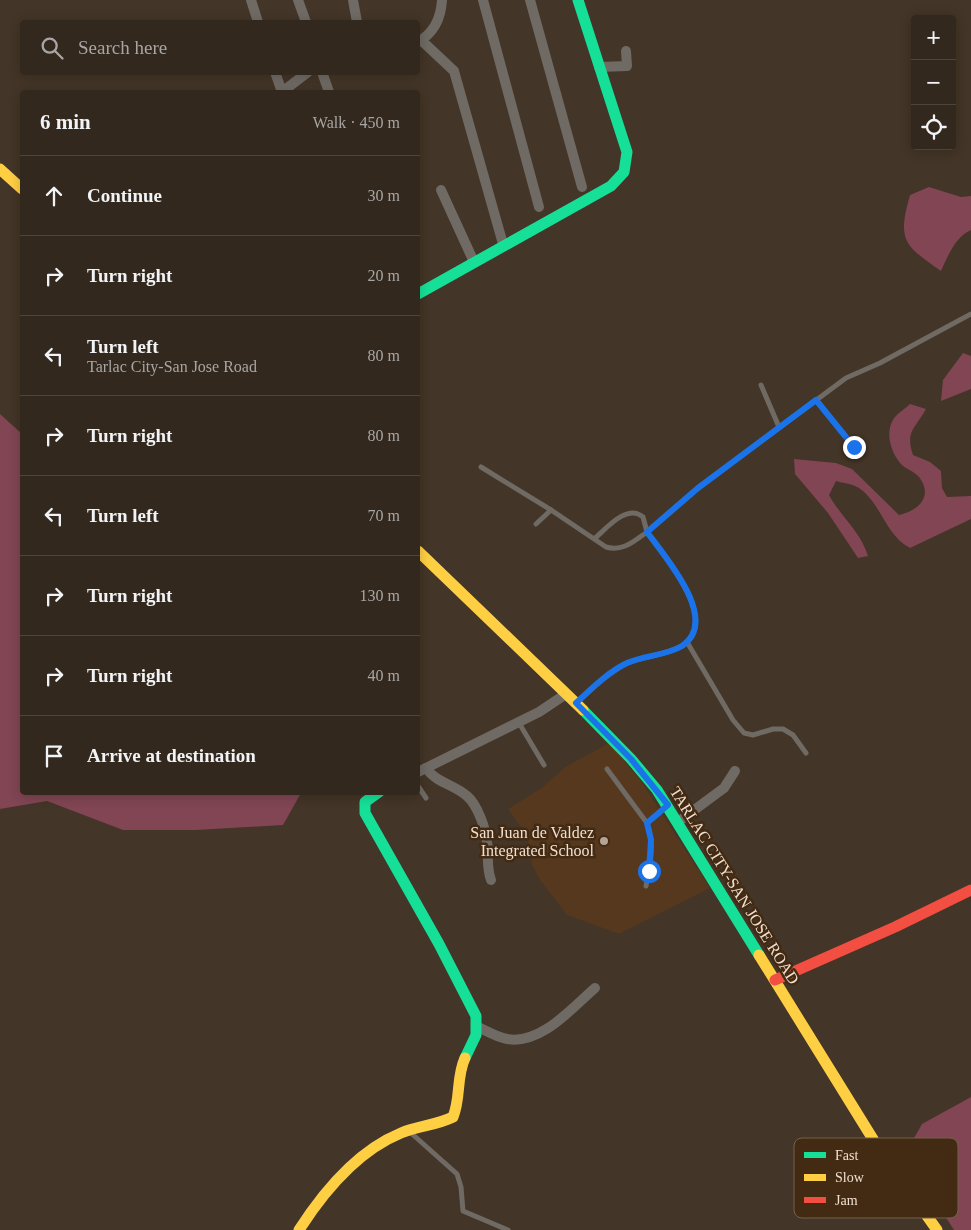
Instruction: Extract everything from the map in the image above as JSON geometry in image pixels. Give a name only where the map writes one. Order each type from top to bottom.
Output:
[{"type":"street","points":[[251,0],[257,20]]},
{"type":"street","points":[[298,0],[305,20]]},
{"type":"street","points":[[353,0],[357,20]]},
{"type":"street","points":[[420,40],[428,34],[439,19],[442,0]]},
{"type":"street","points":[[483,0],[539,207]]},
{"type":"street","points":[[530,0],[582,187]]},
{"type":"street","points":[[420,293],[503,244],[612,186],[623,175],[627,165],[626,152],[578,0]]},
{"type":"street","points":[[420,42],[454,71],[503,244]]},
{"type":"street","points":[[599,67],[627,66],[626,51]]},
{"type":"street","points":[[276,75],[281,90]]},
{"type":"street","points":[[285,90],[304,75]]},
{"type":"street","points":[[323,75],[328,90]]},
{"type":"street","points":[[0,170],[20,187]]},
{"type":"street","points":[[441,190],[474,262]]},
{"type":"street","name":"TARLAC CITY-SAN JOSE ROAD","points":[[420,553],[576,703],[631,759],[668,805],[873,1138]]},
{"type":"street","points":[[422,770],[519,723],[566,694]]},
{"type":"street","points":[[422,770],[459,790],[473,802],[486,835],[487,868],[490,880]]},
{"type":"street","points":[[678,822],[724,788],[735,771]]},
{"type":"street","points":[[299,1230],[314,1207],[338,1179],[376,1148],[397,1135],[448,1120],[456,1114],[459,1070],[478,1027],[474,1011],[440,944],[365,813],[365,802],[375,795]]},
{"type":"street","points":[[775,980],[895,927],[971,890]]},
{"type":"street","points":[[478,1027],[507,1039],[526,1038],[549,1027],[596,988]]},
{"type":"street","name":"TARLAC CITY-SAN JOSE ROAD","points":[[928,1218],[937,1230]]},
{"type":"lane","points":[[481,467],[551,510],[606,547],[616,549],[628,545],[647,532],[698,488],[850,375],[880,363],[971,314]]},
{"type":"lane","points":[[761,385],[779,428]]},
{"type":"lane","points":[[816,400],[854,447]]},
{"type":"lane","points":[[536,524],[551,510]]},
{"type":"lane","points":[[576,703],[626,664],[669,652],[687,642],[696,624],[696,610],[678,578],[647,532],[642,517],[631,513],[621,516],[594,538]]},
{"type":"lane","points":[[687,642],[733,720],[744,733],[753,735],[774,729],[783,729],[792,735],[806,753]]},
{"type":"lane","points":[[519,723],[544,765]]},
{"type":"lane","points":[[608,769],[647,823],[651,848],[646,886]]},
{"type":"lane","points":[[420,789],[426,798]]},
{"type":"lane","points":[[647,823],[668,805]]},
{"type":"lane","points":[[409,1131],[454,1171],[460,1182],[463,1212],[508,1230]]},
{"type":"shaded area","points":[[929,187],[961,197],[971,196],[971,230],[956,242],[941,271],[912,248],[904,232],[906,210],[910,195]]},
{"type":"shaded area","points":[[963,353],[971,356],[971,389],[941,401],[943,380]]},
{"type":"shaded area","points":[[910,404],[926,409],[912,430],[910,440],[913,455],[930,462],[941,471],[942,488],[947,497],[971,496],[971,519],[910,548],[895,536],[867,494],[857,487],[836,481],[829,495],[865,547],[868,556],[858,558],[828,513],[795,474],[794,459],[836,463],[852,469],[899,515],[906,513],[922,502],[925,490],[919,477],[897,459],[890,442],[889,431],[894,418]]},
{"type":"shaded area","points":[[0,414],[20,432],[20,795],[300,795],[283,825],[196,830],[123,830],[47,801],[0,809]]},
{"type":"shaded area","name":"San Juan de Valdez Integrated School","points":[[609,743],[641,781],[710,888],[619,934],[567,915],[540,880],[532,865],[532,851],[523,830],[508,809],[543,787],[565,767]]},
{"type":"shaded area","points":[[971,1097],[971,1230],[954,1230],[946,1218],[958,1218],[958,1138],[914,1138],[922,1124]]},
{"type":"traffic: fast","points":[[420,293],[611,186],[624,172],[627,152],[578,0]]},
{"type":"traffic: fast","points":[[583,710],[631,759],[657,790],[759,955]]},
{"type":"traffic: fast","points":[[375,795],[365,802],[365,813],[439,944],[476,1016],[476,1035],[465,1058]]},
{"type":"traffic: slow","points":[[0,169],[20,187]]},
{"type":"traffic: slow","points":[[420,553],[583,710]]},
{"type":"traffic: slow","points":[[759,955],[872,1138]]},
{"type":"traffic: slow","points":[[299,1230],[331,1187],[356,1161],[370,1150],[401,1133],[453,1117],[457,1102],[460,1073],[465,1058]]},
{"type":"traffic: slow","points":[[928,1218],[937,1230]]},
{"type":"traffic: jam","points":[[775,980],[895,927],[971,890]]},
{"type":"place","name":"San Juan de Valdez Integrated School","points":[[604,841]]},
{"type":"route","points":[[649,871],[651,840],[647,823],[668,805],[631,759],[576,703],[618,668],[677,648],[687,642],[694,631],[697,617],[693,603],[673,569],[647,532],[698,488],[816,400],[854,447]]}]
